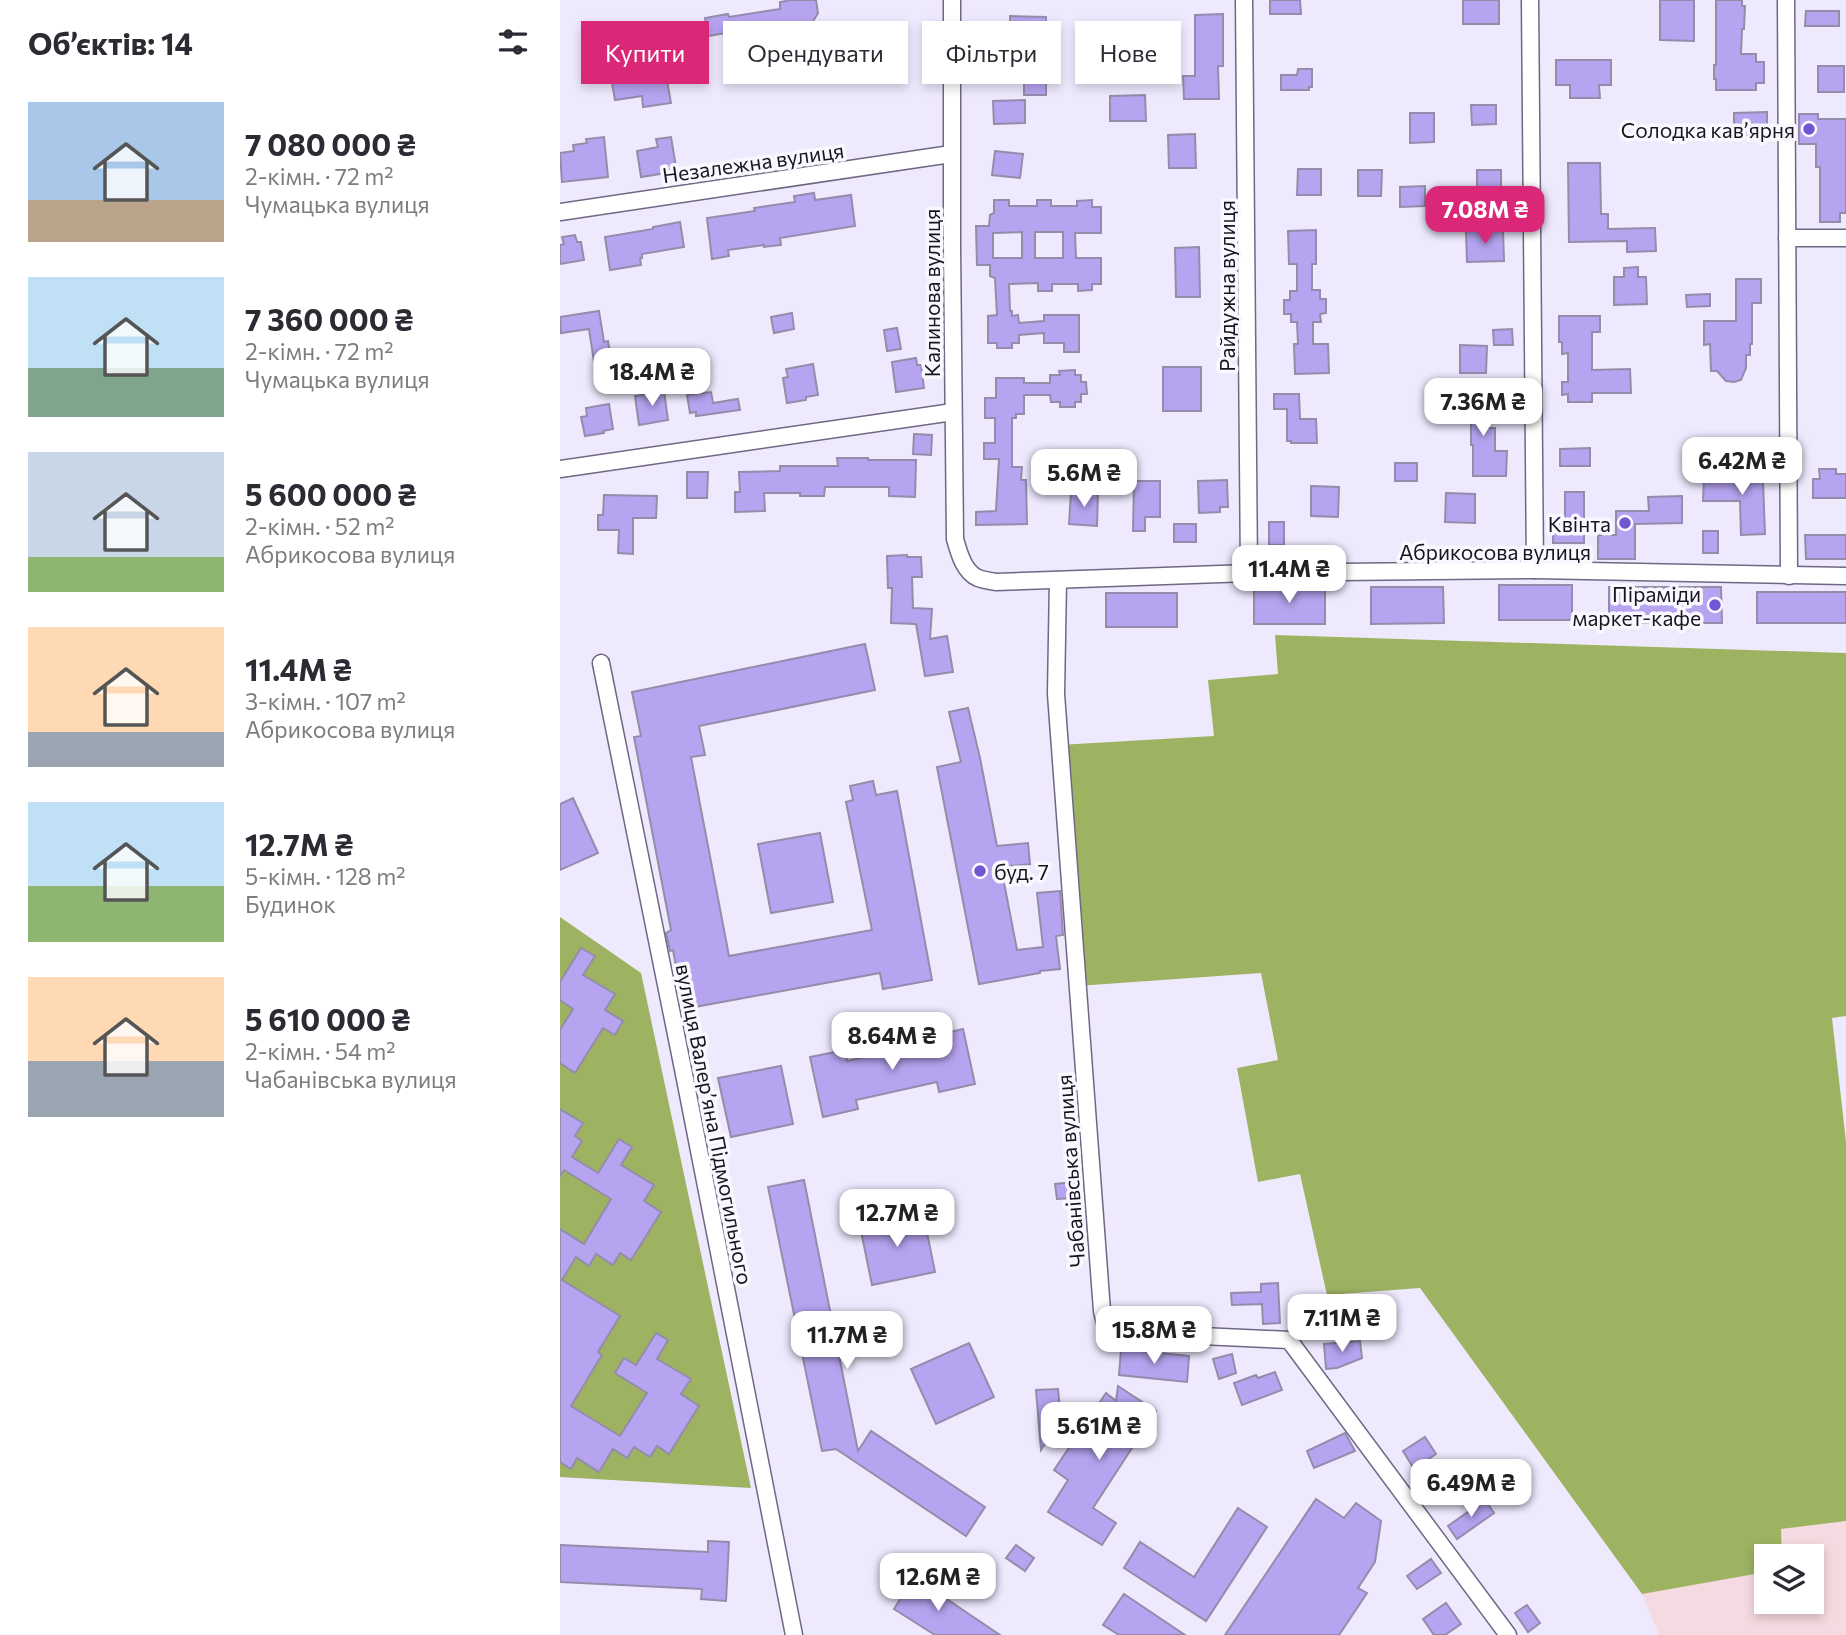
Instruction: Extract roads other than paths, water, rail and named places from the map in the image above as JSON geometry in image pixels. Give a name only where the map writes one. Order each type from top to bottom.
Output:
[{"type":"street","name":"Калинова вулиця","points":[[952,0],[955,539],[959,554],[968,570],[977,578]]},
{"type":"street","name":"Райдужна вулиця","points":[[1244,0],[1249,573]]},
{"type":"street","points":[[1530,0],[1535,570]]},
{"type":"street","points":[[1786,0],[1789,576]]},
{"type":"street","name":"Незалежна вулиця","points":[[560,212],[951,154]]},
{"type":"street","points":[[1787,238],[1846,238]]},
{"type":"street","points":[[560,469],[953,412]]},
{"type":"street","name":"Абрикосова вулиця","points":[[977,578],[996,582],[1249,573],[1535,570],[1846,576]]},
{"type":"street","name":"Чабанівська вулиця","points":[[1058,580],[1056,695],[1105,1323],[1114,1332],[1289,1340],[1508,1635]]},
{"type":"street","name":"вулиця Валерʼяна Підмогильного","points":[[601,663],[794,1635]]},
{"type":"place","name":"Солодка кав’ярня","points":[[1809,129]]},
{"type":"place","name":"Квінта","points":[[1625,523]]},
{"type":"place","name":"Піраміди маркет-кафе","points":[[1715,605]]},
{"type":"place","name":"буд. 7","points":[[980,871]]}]
